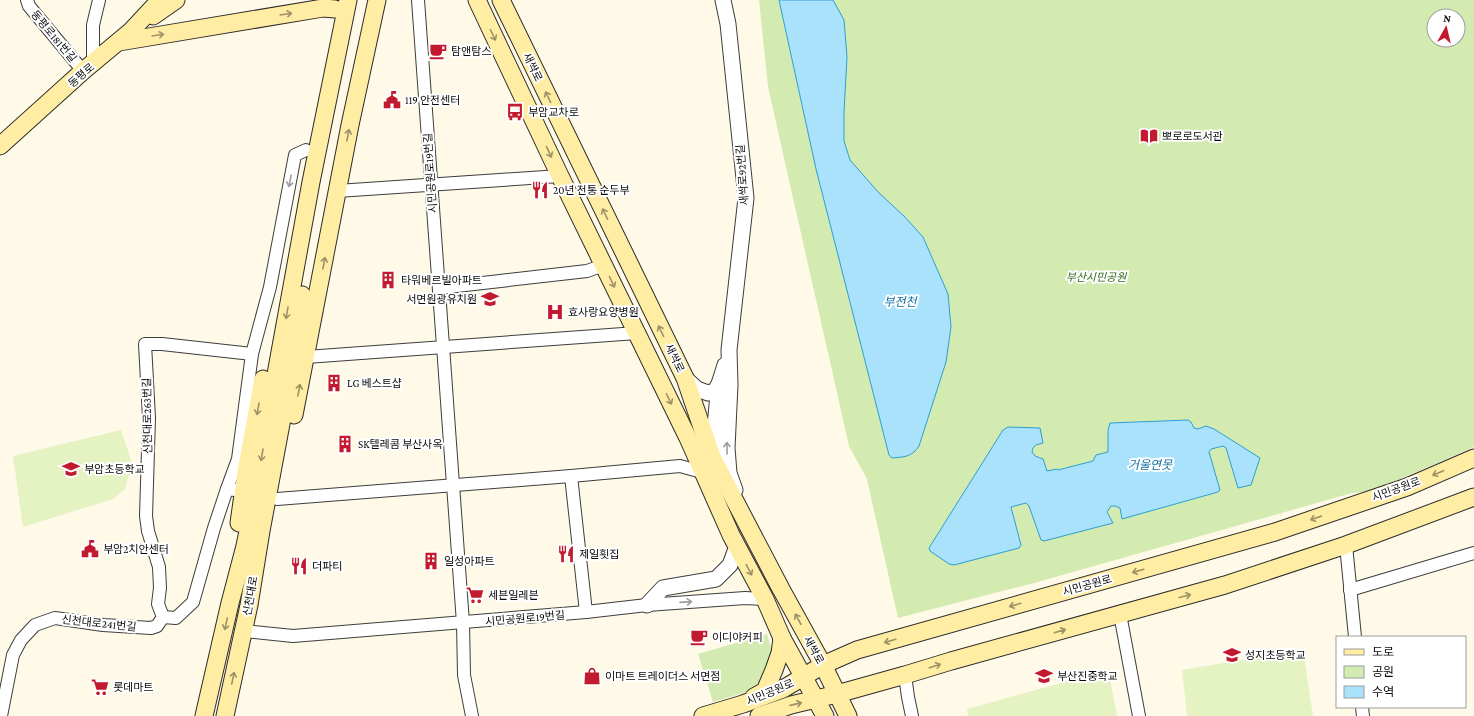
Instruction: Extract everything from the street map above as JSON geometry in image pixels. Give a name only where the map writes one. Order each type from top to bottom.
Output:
[{"type":"main road","name":"동평로","points":[[0,146],[125,36],[160,0]]},
{"type":"main road","points":[[125,36],[166,0]]},
{"type":"main road","points":[[125,36],[176,0]]},
{"type":"main road","points":[[265,476],[286,397],[313,227],[359,0]]},
{"type":"main road","points":[[249,605],[265,558],[306,357],[350,125],[377,0]]},
{"type":"main road","name":"새싹로","points":[[476,0],[688,438],[702,472],[737,546],[765,599],[782,638],[825,716]]},
{"type":"main road","name":"새싹로","points":[[501,0],[684,378],[712,458],[823,665],[848,716]]},
{"type":"main road","points":[[125,36],[322,8],[340,3]]},
{"type":"main road","points":[[265,476],[272,396],[311,182],[340,3]]},
{"type":"main road","points":[[230,603],[234,552],[235,490],[306,150],[340,3]]},
{"type":"main road","name":"시민공원로","points":[[702,716],[743,704],[783,689],[823,665],[857,650],[1275,532],[1407,487],[1474,458]]},
{"type":"main road","name":"신천대로","points":[[204,716],[230,603],[265,476]]},
{"type":"main road","name":"신천대로","points":[[225,716],[249,605],[261,531],[265,476]]},
{"type":"main road","name":"시민공원로","points":[[759,716],[791,705],[817,700],[1225,585],[1346,545],[1474,496]]},
{"type":"main road","points":[[743,704],[765,690],[780,653],[782,638]]},
{"type":"street","name":"동평로181번길","points":[[27,0],[29,6],[88,68]]},
{"type":"street","points":[[88,68],[93,25],[99,0]]},
{"type":"street","name":"시민공원로19번길","points":[[418,0],[463,623],[464,675],[472,716]]},
{"type":"street","name":"새싹로92번길","points":[[723,0],[728,24],[746,198],[729,350],[730,384],[727,448],[729,473],[748,525]]},
{"type":"street","points":[[163,617],[176,618],[193,602],[214,528],[235,490],[252,354],[270,287],[295,155],[306,150]]},
{"type":"street","points":[[337,191],[560,176]]},
{"type":"street","points":[[439,288],[587,271],[604,265]]},
{"type":"street","points":[[306,357],[637,333]]},
{"type":"street","name":"신천대로263번길","points":[[163,617],[158,604],[160,588],[159,567],[148,531],[146,516],[149,418],[145,344],[162,344],[252,354]]},
{"type":"street","name":"새싹로92번길","points":[[712,458],[719,384],[729,350]]},
{"type":"street","points":[[684,378],[697,389],[708,393],[715,390],[719,384]]},
{"type":"street","points":[[277,499],[680,466],[702,472],[712,458]]},
{"type":"street","points":[[571,476],[586,612],[647,605],[745,598],[765,599]]},
{"type":"street","points":[[1346,545],[1355,636]]},
{"type":"street","points":[[647,605],[663,588],[716,579],[730,565],[737,546]]},
{"type":"street","points":[[1350,590],[1474,553]]},
{"type":"street","name":"시민공원로19번길","points":[[463,623],[586,612]]},
{"type":"street","points":[[1120,614],[1139,716]]},
{"type":"street","name":"신천대로241번길","points":[[1,716],[13,655],[21,640],[35,625],[55,618],[102,625],[151,628],[157,626],[163,617]]},
{"type":"street","points":[[244,631],[293,636],[463,623]]},
{"type":"street","points":[[906,675],[908,697],[912,716]]},
{"type":"green space","name":"부산시민공원","points":[[759,0],[1474,0],[1474,447],[1373,491],[1352,493],[1034,583],[898,618],[867,479],[849,446],[768,87]]},
{"type":"green space","points":[[121,430],[132,463],[125,489],[113,499],[23,527],[13,456]]},
{"type":"green space","points":[[767,634],[773,654],[760,688],[713,702],[698,654]]},
{"type":"green space","points":[[1303,650],[1313,716],[1187,716],[1182,670]]},
{"type":"green space","points":[[1108,670],[1117,716],[968,716],[967,709]]},
{"type":"water","name":"부전천","points":[[779,0],[833,0],[844,20],[847,57],[844,141],[850,160],[879,193],[904,216],[923,237],[948,294],[951,327],[946,362],[919,446],[914,452],[907,456],[892,458],[889,455],[816,169]]},
{"type":"water","name":"거울연못","points":[[1188,420],[1194,428],[1198,429],[1206,426],[1214,429],[1260,458],[1251,485],[1238,488],[1226,448],[1223,446],[1211,449],[1209,452],[1220,490],[1218,492],[1122,519],[1120,508],[1111,506],[1107,512],[1113,523],[1044,541],[1041,540],[1029,506],[1026,503],[1011,507],[1021,545],[1019,548],[954,565],[949,564],[930,551],[929,548],[1003,430],[1008,427],[1040,428],[1043,443],[1036,445],[1032,452],[1035,456],[1043,459],[1047,471],[1058,470],[1093,461],[1096,455],[1108,452],[1108,430],[1110,423]]},
{"type":"place","name":"탐앤탐스","points":[[438,51]]},
{"type":"place","name":"119 안전센터","points":[[392,100]]},
{"type":"place","name":"부암교차로","points":[[515,112]]},
{"type":"place","name":"뽀로로도서관","points":[[1149,136]]},
{"type":"place","name":"20년 전통 순두부","points":[[540,190]]},
{"type":"place","name":"타워베르빌아파트","points":[[388,280]]},
{"type":"place","name":"서면원광유치원","points":[[490,299]]},
{"type":"place","name":"효사랑요양병원","points":[[555,312]]},
{"type":"place","name":"LG 베스트샵","points":[[334,383]]},
{"type":"place","name":"SK텔레콤 부산사옥","points":[[345,444]]},
{"type":"place","name":"부암초등학교","points":[[71,469]]},
{"type":"place","name":"부암2치안센터","points":[[90,549]]},
{"type":"place","name":"제일횟집","points":[[566,554]]},
{"type":"place","name":"일성아파트","points":[[431,561]]},
{"type":"place","name":"더파티","points":[[299,566]]},
{"type":"place","name":"세븐일레븐","points":[[475,595]]},
{"type":"place","name":"이디야커피","points":[[699,637]]},
{"type":"place","name":"성지초등학교","points":[[1232,655]]},
{"type":"place","name":"이마트 트레이더스 서면점","points":[[592,676]]},
{"type":"place","name":"부산진중학교","points":[[1044,676]]},
{"type":"place","name":"롯데마트","points":[[100,687]]}]
